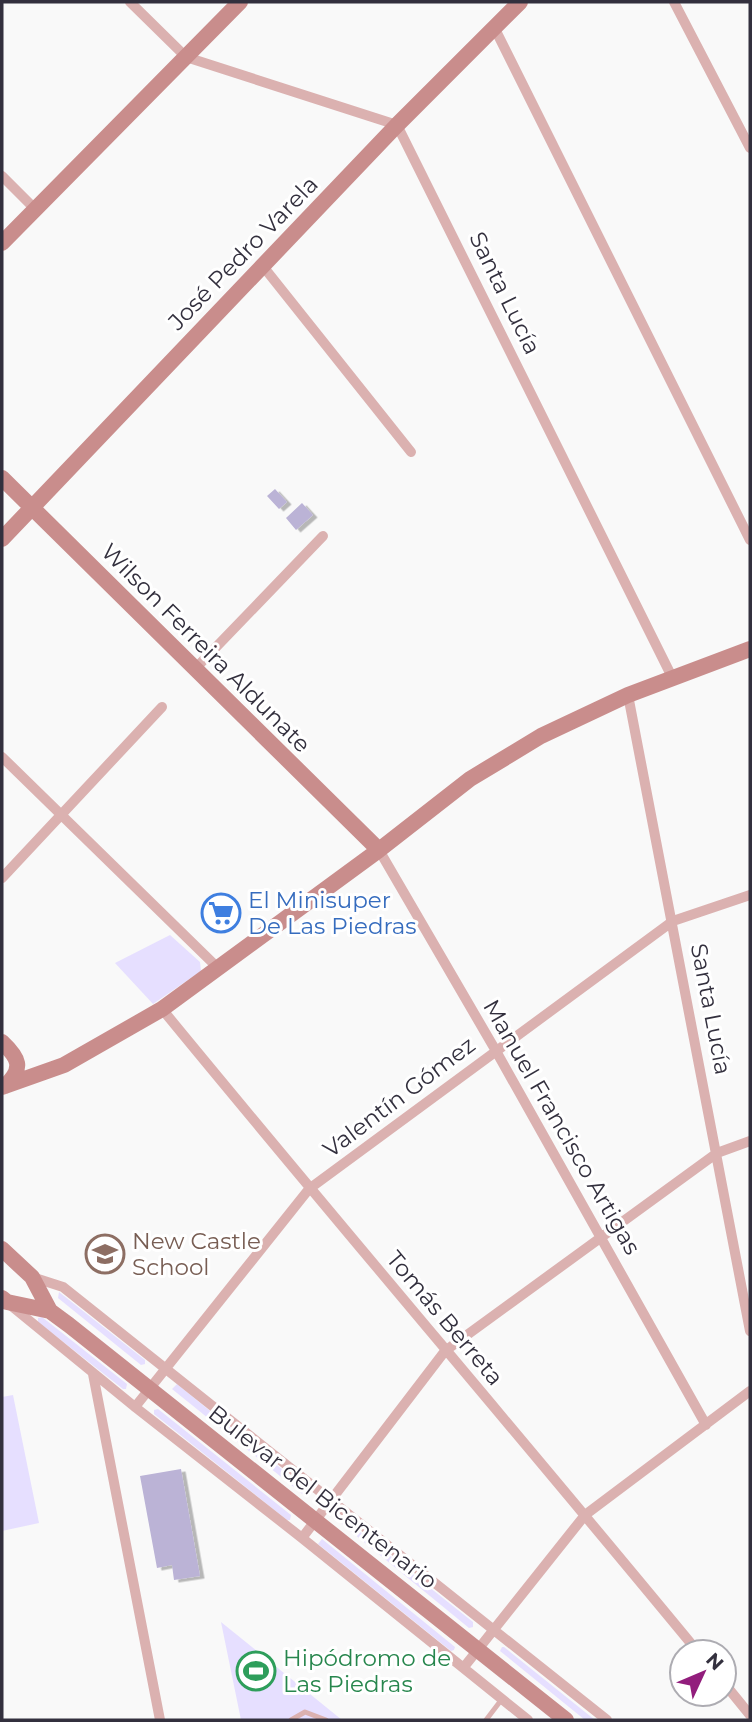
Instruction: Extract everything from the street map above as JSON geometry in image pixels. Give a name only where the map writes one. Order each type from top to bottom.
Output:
[{"type":"street","points":[[130,2],[186,57],[397,125]]},
{"type":"street","points":[[2,243],[240,2]]},
{"type":"street","name":"José Pedro Varela","points":[[2,539],[397,125],[520,2]]},
{"type":"street","points":[[674,2],[750,148]]},
{"type":"street","points":[[495,29],[750,540]]},
{"type":"street","name":"Santa Lucía","points":[[397,125],[673,679]]},
{"type":"street","points":[[2,176],[35,209]]},
{"type":"street","points":[[262,265],[411,452]]},
{"type":"street","name":"Wilson Ferreira Aldunate","points":[[2,478],[379,850]]},
{"type":"street","points":[[194,670],[323,536]]},
{"type":"street","points":[[3,1086],[65,1065],[162,1009],[379,850],[470,779],[541,736],[628,695],[750,649]]},
{"type":"street","name":"Santa Lucía","points":[[628,695],[750,1331]]},
{"type":"street","points":[[2,878],[162,707]]},
{"type":"street","points":[[2,757],[218,968]]},
{"type":"street","name":"Manuel Francisco Artigas","points":[[379,850],[496,1051],[706,1425]]},
{"type":"street","name":"Valentín Gómez","points":[[135,1407],[309,1189],[673,921],[750,895]]},
{"type":"street","name":"Tomás Berreta","points":[[162,1009],[309,1189],[686,1638]]},
{"type":"street","points":[[2,1042],[16,1055],[46,1072]]},
{"type":"street","points":[[3,1086],[16,1074],[16,1055]]},
{"type":"street","points":[[302,1538],[445,1351],[717,1153],[750,1141]]},
{"type":"street","name":"Bulevar del Bicentenario","points":[[4,1256],[33,1277],[50,1311]]},
{"type":"street","points":[[33,1277],[63,1287],[607,1720]]},
{"type":"street","points":[[4,1300],[528,1720]]},
{"type":"street","name":"Bulevar del Bicentenario","points":[[4,1300],[50,1311],[316,1519],[566,1720]]},
{"type":"street","points":[[93,1374],[160,1720]]},
{"type":"street","points":[[464,1667],[585,1515],[750,1391]]},
{"type":"street","points":[[738,1700],[750,1715]]},
{"type":"lane","points":[[486,1720],[502,1699]]},
{"type":"lane","points":[[291,1720],[304,1712],[326,1720]]},
{"type":"shaded area","points":[[170,935],[200,962],[201,971],[153,1004],[115,963]]},
{"type":"shaded area","points":[[59,1292],[145,1360],[145,1364],[141,1365],[58,1298]]},
{"type":"shaded area","points":[[42,1317],[127,1384],[126,1389],[38,1322],[38,1318]]},
{"type":"shaded area","points":[[177,1384],[310,1492],[309,1496],[306,1497],[172,1389]]},
{"type":"shaded area","points":[[13,1395],[39,1523],[2,1531],[2,1397]]},
{"type":"shaded area","points":[[158,1409],[291,1515],[290,1520],[154,1414],[154,1410]]},
{"type":"shaded area","points":[[345,1520],[473,1622],[473,1627],[469,1628],[342,1524]]},
{"type":"shaded area","points":[[322,1539],[455,1647],[454,1650],[451,1651],[318,1544]]},
{"type":"shaded area","name":"Hipódromo de Las Piedras","points":[[221,1622],[342,1720],[241,1720]]},
{"type":"shaded area","points":[[502,1647],[595,1720],[585,1720],[500,1651]]},
{"type":"building","points":[[275,489],[287,502],[279,509],[267,496]]},
{"type":"building","points":[[302,503],[313,515],[296,530],[286,518]]},
{"type":"building","points":[[181,1469],[200,1576],[174,1580],[172,1565],[157,1568],[140,1476]]},
{"type":"place","name":"El Minisuper De Las Piedras","points":[[221,913]]},
{"type":"place","name":"New Castle School","points":[[105,1254]]},
{"type":"place","name":"Hipódromo de Las Piedras","points":[[256,1671]]}]
